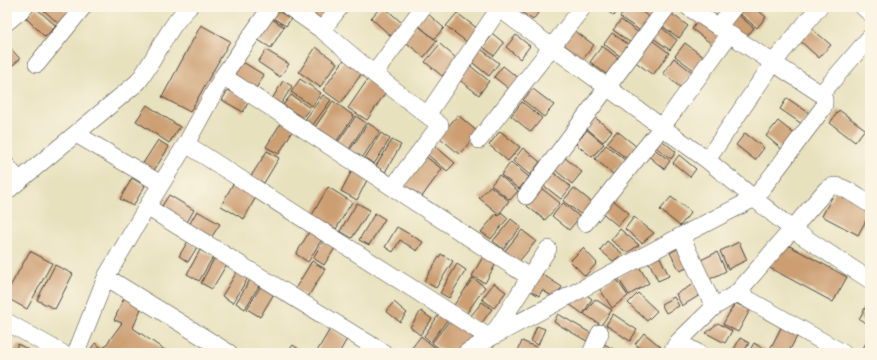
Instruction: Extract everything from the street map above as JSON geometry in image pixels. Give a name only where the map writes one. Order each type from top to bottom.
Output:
[{"type":"street","points":[[7,22],[25,7]]},
{"type":"street","points":[[37,64],[83,7]]},
{"type":"street","points":[[7,166],[13,186],[138,82],[173,27],[189,7]]},
{"type":"street","points":[[76,353],[106,277],[186,144],[223,76],[270,7]]},
{"type":"street","points":[[288,7],[322,30],[374,74],[440,125],[393,187]]},
{"type":"street","points":[[322,30],[340,7]]},
{"type":"street","points":[[374,74],[423,7]]},
{"type":"street","points":[[427,115],[498,7],[707,160],[793,230],[870,280]]},
{"type":"street","points":[[479,140],[583,7]]},
{"type":"street","points":[[526,196],[608,88],[666,7]]},
{"type":"street","points":[[466,353],[487,346],[680,236],[755,198],[823,108],[825,102],[824,97],[821,94],[688,7]]},
{"type":"street","points":[[585,223],[662,127],[724,31],[734,7]]},
{"type":"street","points":[[707,160],[774,63],[819,7]]},
{"type":"street","points":[[863,7],[870,13]]},
{"type":"street","points":[[821,94],[870,38]]},
{"type":"street","points":[[223,76],[529,277]]},
{"type":"street","points":[[76,134],[161,184]]},
{"type":"street","points":[[186,144],[487,346]]},
{"type":"street","points":[[674,347],[714,308],[737,293],[831,186],[843,188],[870,204]]},
{"type":"street","points":[[147,207],[384,353]]},
{"type":"street","points":[[680,236],[714,308]]},
{"type":"street","points":[[487,346],[548,249]]},
{"type":"street","points":[[106,277],[229,353]]},
{"type":"street","points":[[737,293],[842,353]]},
{"type":"street","points":[[7,322],[62,353]]},
{"type":"street","points":[[591,353],[600,334]]},
{"type":"street","points":[[674,347],[698,353]]},
{"type":"building","points":[[40,7],[62,7],[69,14],[59,24]]},
{"type":"building","points":[[272,7],[291,19],[286,26],[266,14]]},
{"type":"building","points":[[300,7],[327,7],[330,9],[320,22]]},
{"type":"building","points":[[381,7],[384,7],[402,23],[391,36],[371,18]]},
{"type":"building","points":[[514,7],[542,7],[533,20]]},
{"type":"building","points":[[602,7],[620,7],[614,16]]},
{"type":"building","points":[[627,7],[635,7],[652,19],[642,32],[620,17]]},
{"type":"building","points":[[740,7],[754,7],[766,17],[757,28],[736,11]]},
{"type":"building","points":[[36,8],[56,26],[45,37],[26,18]]},
{"type":"building","points":[[668,11],[688,26],[679,38],[659,24]]},
{"type":"building","points":[[426,12],[444,28],[434,39],[416,23]]},
{"type":"building","points":[[457,13],[478,29],[467,42],[446,26]]},
{"type":"building","points":[[736,13],[754,28],[745,38],[727,23]]},
{"type":"building","points":[[269,17],[284,27],[271,48],[255,38]]},
{"type":"building","points":[[700,18],[721,35],[713,45],[692,29]]},
{"type":"building","points":[[621,20],[639,33],[631,43],[613,30]]},
{"type":"building","points":[[416,24],[437,41],[424,57],[403,40]]},
{"type":"building","points":[[201,25],[230,41],[190,112],[162,97]]},
{"type":"building","points":[[658,25],[677,40],[670,50],[650,36]]},
{"type":"building","points":[[810,27],[831,45],[819,58],[799,40]]},
{"type":"building","points":[[574,30],[594,45],[583,59],[563,44]]},
{"type":"building","points":[[612,33],[629,45],[621,57],[604,44]]},
{"type":"building","points":[[493,34],[504,43],[494,56],[483,47]]},
{"type":"building","points":[[516,35],[530,46],[520,59],[506,47]]},
{"type":"building","points":[[649,38],[669,53],[653,75],[633,60]]},
{"type":"building","points":[[685,43],[705,58],[695,71],[675,56]]},
{"type":"building","points":[[7,44],[20,59],[8,69],[7,67]]},
{"type":"building","points":[[440,44],[457,59],[442,76],[425,62]]},
{"type":"building","points":[[602,46],[622,61],[610,77],[590,62]]},
{"type":"building","points":[[316,47],[337,63],[320,87],[299,72]]},
{"type":"building","points":[[478,47],[499,63],[489,76],[468,59]]},
{"type":"building","points":[[266,50],[289,64],[280,77],[258,62]]},
{"type":"building","points":[[346,57],[364,70],[341,103],[323,90]]},
{"type":"building","points":[[674,58],[692,72],[681,88],[663,73]]},
{"type":"building","points":[[238,59],[264,75],[255,90],[229,74]]},
{"type":"building","points":[[468,64],[489,81],[479,95],[457,78]]},
{"type":"building","points":[[503,66],[521,80],[513,92],[494,77]]},
{"type":"building","points":[[300,79],[321,93],[312,106],[291,92]]},
{"type":"building","points":[[368,79],[386,92],[367,120],[348,108]]},
{"type":"building","points":[[283,81],[292,86],[281,104],[272,99]]},
{"type":"building","points":[[533,89],[554,105],[544,117],[523,100]]},
{"type":"building","points":[[228,90],[249,101],[243,112],[222,100]]},
{"type":"building","points":[[291,95],[310,108],[302,118],[283,105]]},
{"type":"building","points":[[323,95],[331,100],[312,126],[304,121]]},
{"type":"building","points":[[787,98],[809,113],[802,124],[780,109]]},
{"type":"building","points":[[333,101],[354,116],[336,142],[315,127]]},
{"type":"building","points":[[522,102],[542,118],[531,132],[511,116]]},
{"type":"building","points":[[147,105],[180,127],[169,143],[136,121]]},
{"type":"building","points":[[839,110],[865,129],[855,142],[830,123]]},
{"type":"building","points":[[458,115],[479,133],[459,154],[439,137]]},
{"type":"building","points":[[356,116],[366,123],[349,149],[338,142]]},
{"type":"building","points":[[593,116],[612,131],[603,142],[585,127]]},
{"type":"building","points":[[282,121],[294,128],[279,154],[266,147]]},
{"type":"building","points":[[778,121],[797,136],[784,151],[766,136]]},
{"type":"building","points":[[368,123],[380,131],[362,158],[350,150]]},
{"type":"building","points":[[587,130],[604,144],[592,157],[576,144]]},
{"type":"building","points":[[500,131],[520,147],[508,161],[489,145]]},
{"type":"building","points":[[617,131],[637,147],[627,159],[607,143]]},
{"type":"building","points":[[381,133],[390,139],[374,164],[365,158]]},
{"type":"building","points":[[745,133],[764,148],[755,160],[736,145]]},
{"type":"building","points":[[659,138],[676,152],[671,159],[653,145]]},
{"type":"building","points":[[158,140],[169,147],[151,175],[140,168]]},
{"type":"building","points":[[392,140],[401,145],[385,172],[376,166]]},
{"type":"building","points":[[606,145],[625,160],[613,174],[595,159]]},
{"type":"building","points":[[435,146],[455,163],[447,171],[427,154]]},
{"type":"building","points":[[652,147],[670,161],[664,169],[646,154]]},
{"type":"building","points":[[523,148],[540,162],[530,175],[513,161]]},
{"type":"building","points":[[267,151],[279,158],[264,183],[251,176]]},
{"type":"building","points":[[679,155],[696,169],[690,177],[673,163]]},
{"type":"building","points":[[425,156],[442,169],[421,198],[404,186]]},
{"type":"building","points":[[564,157],[582,172],[572,184],[554,169]]},
{"type":"building","points":[[511,162],[529,177],[519,189],[501,175]]},
{"type":"building","points":[[355,165],[370,174],[357,200],[341,191]]},
{"type":"building","points":[[553,172],[571,187],[561,199],[543,185]]},
{"type":"building","points":[[499,175],[518,191],[510,200],[491,185]]},
{"type":"building","points":[[132,178],[145,186],[133,206],[120,199]]},
{"type":"building","points":[[234,182],[257,195],[244,219],[221,206]]},
{"type":"building","points":[[490,186],[509,201],[499,214],[479,198]]},
{"type":"building","points":[[328,187],[352,202],[336,229],[312,215]]},
{"type":"building","points":[[541,188],[560,203],[545,220],[527,206]]},
{"type":"building","points":[[574,188],[593,203],[583,216],[563,201]]},
{"type":"building","points":[[836,190],[870,208],[870,213],[858,235],[822,216]]},
{"type":"building","points":[[169,195],[194,210],[186,224],[160,209]]},
{"type":"building","points":[[609,197],[629,213],[618,226],[599,210]]},
{"type":"building","points":[[671,197],[691,212],[680,226],[660,210]]},
{"type":"building","points":[[357,203],[370,210],[352,238],[340,231]]},
{"type":"building","points":[[563,203],[580,217],[569,230],[552,216]]},
{"type":"building","points":[[197,211],[220,224],[211,238],[189,225]]},
{"type":"building","points":[[501,212],[508,218],[491,239],[481,232],[496,214],[498,216]]},
{"type":"building","points":[[375,213],[385,219],[369,245],[359,240]]},
{"type":"building","points":[[634,217],[654,233],[642,243],[625,229]]},
{"type":"building","points":[[511,219],[521,227],[503,249],[493,241]]},
{"type":"building","points":[[312,227],[325,234],[308,262],[296,254]]},
{"type":"building","points":[[397,227],[423,242],[417,251],[400,240],[393,252],[385,247]]},
{"type":"building","points":[[620,229],[639,245],[627,253],[611,240]]},
{"type":"building","points":[[522,230],[536,241],[517,264],[503,253]]},
{"type":"building","points":[[188,241],[197,247],[188,262],[179,256]]},
{"type":"building","points":[[323,241],[335,248],[324,265],[313,258]]},
{"type":"building","points":[[607,241],[623,254],[613,261],[600,250]]},
{"type":"building","points":[[739,242],[747,260],[728,269],[720,251]]},
{"type":"building","points":[[784,243],[847,277],[833,302],[770,268]]},
{"type":"building","points":[[583,248],[597,263],[585,276],[570,261]]},
{"type":"building","points":[[679,248],[689,267],[680,271],[670,253]]},
{"type":"building","points":[[200,250],[213,257],[199,281],[187,274]]},
{"type":"building","points":[[30,251],[52,263],[27,309],[7,298],[7,292]]},
{"type":"building","points":[[717,252],[726,271],[706,281],[697,262]]},
{"type":"building","points":[[485,253],[498,260],[485,283],[472,276]]},
{"type":"building","points":[[441,254],[453,261],[436,288],[424,281]]},
{"type":"building","points":[[215,257],[227,264],[212,289],[201,283]]},
{"type":"building","points":[[660,257],[669,276],[658,281],[649,262]]},
{"type":"building","points":[[312,261],[325,269],[308,297],[295,289]]},
{"type":"building","points":[[457,264],[466,270],[449,298],[440,293]]},
{"type":"building","points":[[55,265],[73,274],[55,309],[37,300]]},
{"type":"building","points":[[638,265],[649,283],[629,295],[618,278]]},
{"type":"building","points":[[238,270],[249,276],[233,303],[222,296]]},
{"type":"building","points":[[537,271],[562,287],[555,298],[542,290],[539,296],[526,288]]},
{"type":"building","points":[[615,277],[628,296],[612,308],[599,288]]},
{"type":"building","points":[[251,278],[260,284],[245,309],[236,303]]},
{"type":"building","points":[[473,278],[485,287],[466,314],[454,305]]},
{"type":"building","points":[[494,283],[506,292],[494,308],[482,299]]},
{"type":"building","points":[[262,284],[275,292],[260,317],[247,309]]},
{"type":"building","points":[[694,284],[700,295],[682,306],[676,294]]},
{"type":"building","points":[[584,293],[592,299],[583,314],[569,304]]},
{"type":"building","points":[[638,293],[657,311],[647,321],[628,303]]},
{"type":"building","points":[[125,296],[143,304],[133,328],[169,353],[88,353],[95,343],[103,349],[122,323],[114,320]]},
{"type":"building","points":[[674,297],[679,306],[666,313],[661,304]]},
{"type":"building","points":[[595,299],[612,310],[601,325],[584,314]]},
{"type":"building","points":[[870,299],[870,325],[859,319]]},
{"type":"building","points":[[394,302],[407,313],[400,322],[386,311]]},
{"type":"building","points":[[482,302],[492,309],[480,325],[470,317]]},
{"type":"building","points":[[735,303],[750,310],[738,332],[723,324]]},
{"type":"building","points":[[421,311],[432,319],[420,335],[410,327]]},
{"type":"building","points":[[440,313],[448,319],[431,342],[424,336]]},
{"type":"building","points":[[558,314],[594,335],[590,343],[554,322]]},
{"type":"building","points":[[613,314],[637,330],[630,341],[606,325]]},
{"type":"building","points":[[450,320],[476,340],[452,353],[445,353],[432,343]]},
{"type":"building","points":[[718,323],[732,331],[725,343],[706,333]]},
{"type":"building","points":[[783,324],[799,333],[788,353],[778,353],[770,349]]},
{"type":"building","points":[[537,326],[545,329],[538,345],[531,341]]},
{"type":"building","points":[[330,329],[347,339],[339,353],[316,353]]},
{"type":"building","points":[[644,333],[661,347],[656,353],[647,353],[635,344]]},
{"type":"building","points":[[421,336],[438,350],[435,353],[408,353]]},
{"type":"building","points":[[870,336],[870,353],[867,353],[862,350]]},
{"type":"building","points":[[740,338],[749,343],[743,353],[732,353]]},
{"type":"building","points":[[522,341],[538,348],[536,353],[517,353]]},
{"type":"building","points":[[601,342],[620,353],[594,353]]},
{"type":"building","points":[[754,343],[769,352],[748,353]]},
{"type":"building","points":[[18,344],[34,353],[13,353]]},
{"type":"building","points":[[293,345],[304,353],[287,353]]}]
